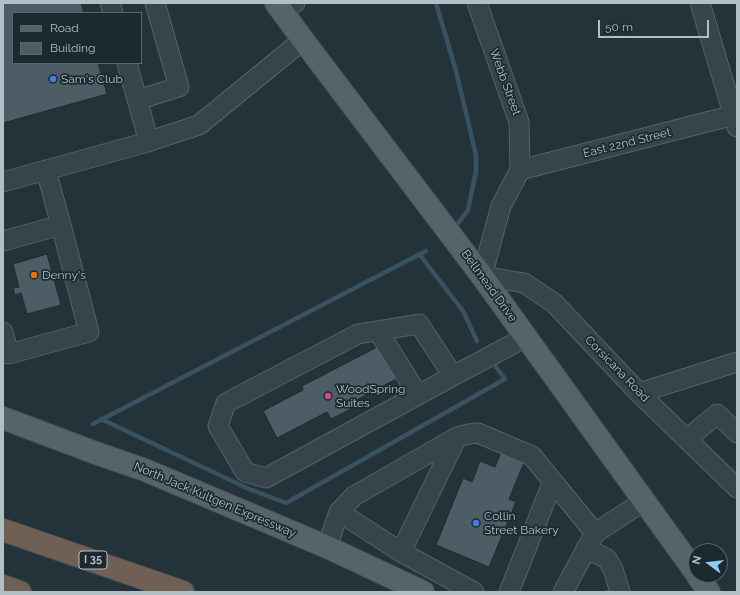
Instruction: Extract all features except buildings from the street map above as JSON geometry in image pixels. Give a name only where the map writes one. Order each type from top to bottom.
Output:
[{"type":"highway","name":"I 35","points":[[3,530],[183,592]]},
{"type":"highway","points":[[3,586],[20,592]]},
{"type":"main road","name":"Bellmead Drive","points":[[284,5],[302,40],[482,276],[688,562]]},
{"type":"main road","name":"North Jack Kultgen Expressway","points":[[4,417],[93,452],[145,470],[327,547],[423,592]]},
{"type":"main road","name":"Bellmead Drive","points":[[703,583],[709,592]]},
{"type":"street","points":[[137,100],[179,87],[155,3]]},
{"type":"street","name":"Webb Street","points":[[477,3],[519,122],[520,170],[501,206],[482,276]]},
{"type":"street","points":[[700,3],[735,121]]},
{"type":"street","points":[[3,182],[149,142],[199,124],[302,40]]},
{"type":"street","points":[[127,64],[149,142]]},
{"type":"street","name":"East 22nd Street","points":[[520,170],[735,121]]},
{"type":"street","points":[[3,332],[9,354],[90,332],[46,170]]},
{"type":"street","points":[[3,241],[61,225]]},
{"type":"street","name":"Corsicana Road","points":[[482,276],[524,283],[554,303],[639,393],[737,488]]},
{"type":"street","points":[[453,376],[419,324],[358,334],[226,403],[218,426],[245,472],[266,478],[526,337]]},
{"type":"street","points":[[378,330],[418,396]]},
{"type":"street","points":[[639,393],[737,362]]},
{"type":"street","points":[[687,440],[717,414],[737,433]]},
{"type":"street","points":[[327,547],[339,512],[354,496],[457,437],[478,433],[532,456],[553,481],[590,540],[607,559],[613,569],[620,592]]},
{"type":"street","points":[[401,552],[457,437]]},
{"type":"street","points":[[509,592],[553,481]]},
{"type":"street","points":[[563,592],[590,540],[644,501]]},
{"type":"street","points":[[339,512],[401,552],[474,592]]},
{"type":"waterway","points":[[436,3],[456,71],[476,155],[476,171],[468,210],[458,223]]},
{"type":"waterway","points":[[93,424],[426,251]]},
{"type":"waterway","points":[[420,255],[463,311],[477,341]]},
{"type":"waterway","points":[[101,419],[249,489],[286,503],[505,379],[496,367]]},
{"type":"place","name":"Sam's Club","points":[[53,79]]},
{"type":"place","name":"Denny's","points":[[34,275]]},
{"type":"place","name":"WoodSpring Suites","points":[[328,396]]},
{"type":"place","name":"Collin Street Bakery","points":[[476,523]]}]
